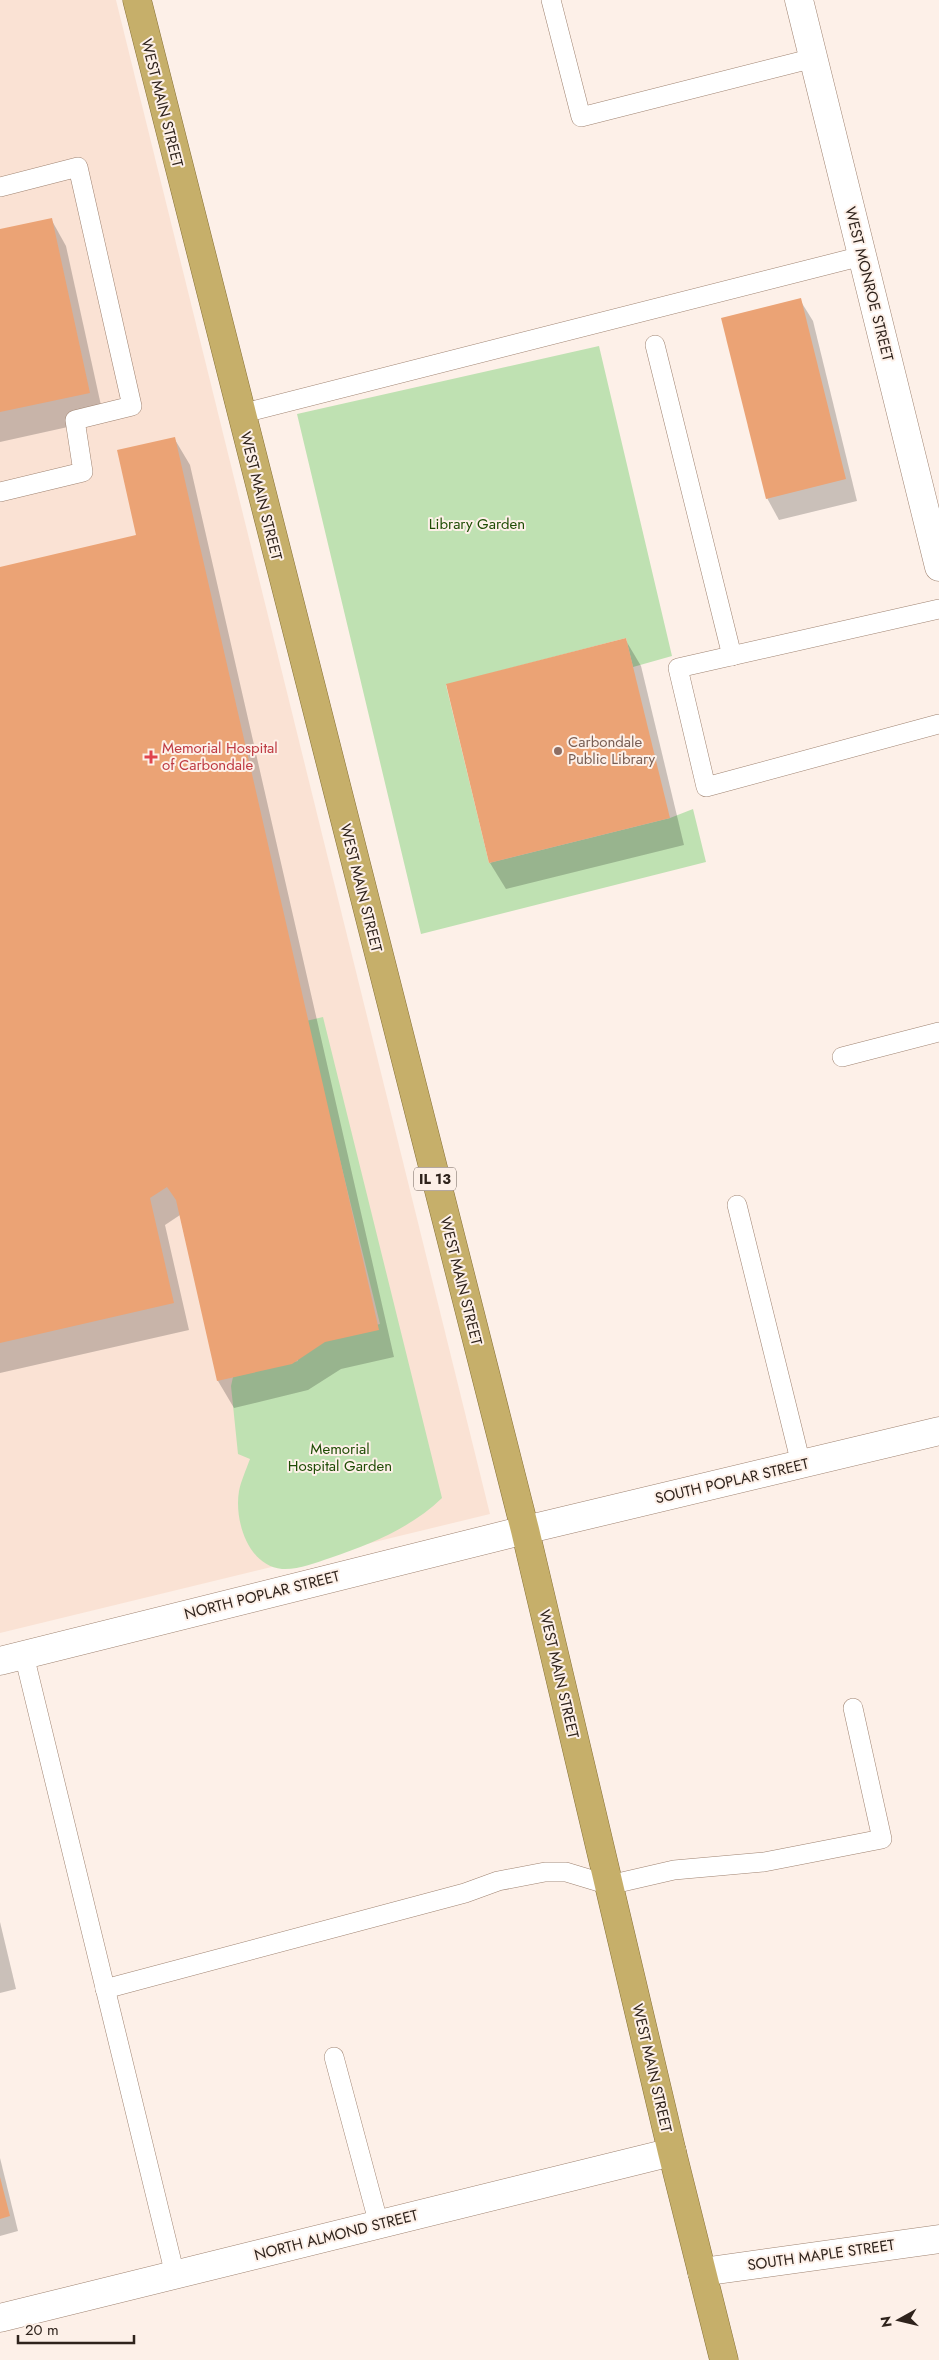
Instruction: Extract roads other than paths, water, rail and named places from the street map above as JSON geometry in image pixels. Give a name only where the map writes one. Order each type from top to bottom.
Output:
[{"type":"highway","name":"WEST MAIN STREET","points":[[137,0],[240,414],[525,1530],[672,2152],[724,2360]]},
{"type":"street","name":"WEST MONROE STREET","points":[[799,0],[939,567]]},
{"type":"street","name":"SOUTH POPLAR STREET","points":[[525,1530],[802,1464],[938,1437]]},
{"type":"street","name":"NORTH POPLAR STREET","points":[[12,1658],[525,1530]]},
{"type":"street","name":"NORTH ALMOND STREET","points":[[0,2318],[672,2152]]},
{"type":"street","name":"SOUTH MAPLE STREET","points":[[702,2272],[939,2239]]},
{"type":"lane","points":[[551,0],[581,117],[814,58]]},
{"type":"lane","points":[[0,187],[78,167],[132,406],[75,420],[83,472],[0,492]]},
{"type":"lane","points":[[240,414],[862,256]]},
{"type":"lane","points":[[655,345],[732,656]]},
{"type":"lane","points":[[939,609],[678,668],[706,787],[939,724]]},
{"type":"lane","points":[[842,1057],[939,1032]]},
{"type":"lane","points":[[737,1205],[802,1464]]},
{"type":"lane","points":[[12,1658],[105,1989],[175,2275]]},
{"type":"lane","points":[[105,1989],[465,1893],[523,1875],[566,1872],[609,1886],[674,1870],[764,1862],[882,1839],[854,1708]]},
{"type":"lane","points":[[334,2057],[379,2225]]},
{"type":"place","name":"Carbondale Public Library","points":[[558,751]]},
{"type":"place","name":"Memorial Hospital of Carbondale","points":[[151,757]]},
{"type":"park label","name":"Library Garden","points":[[477,524]]},
{"type":"park label","name":"Memorial Hospital Garden","points":[[340,1458]]}]
